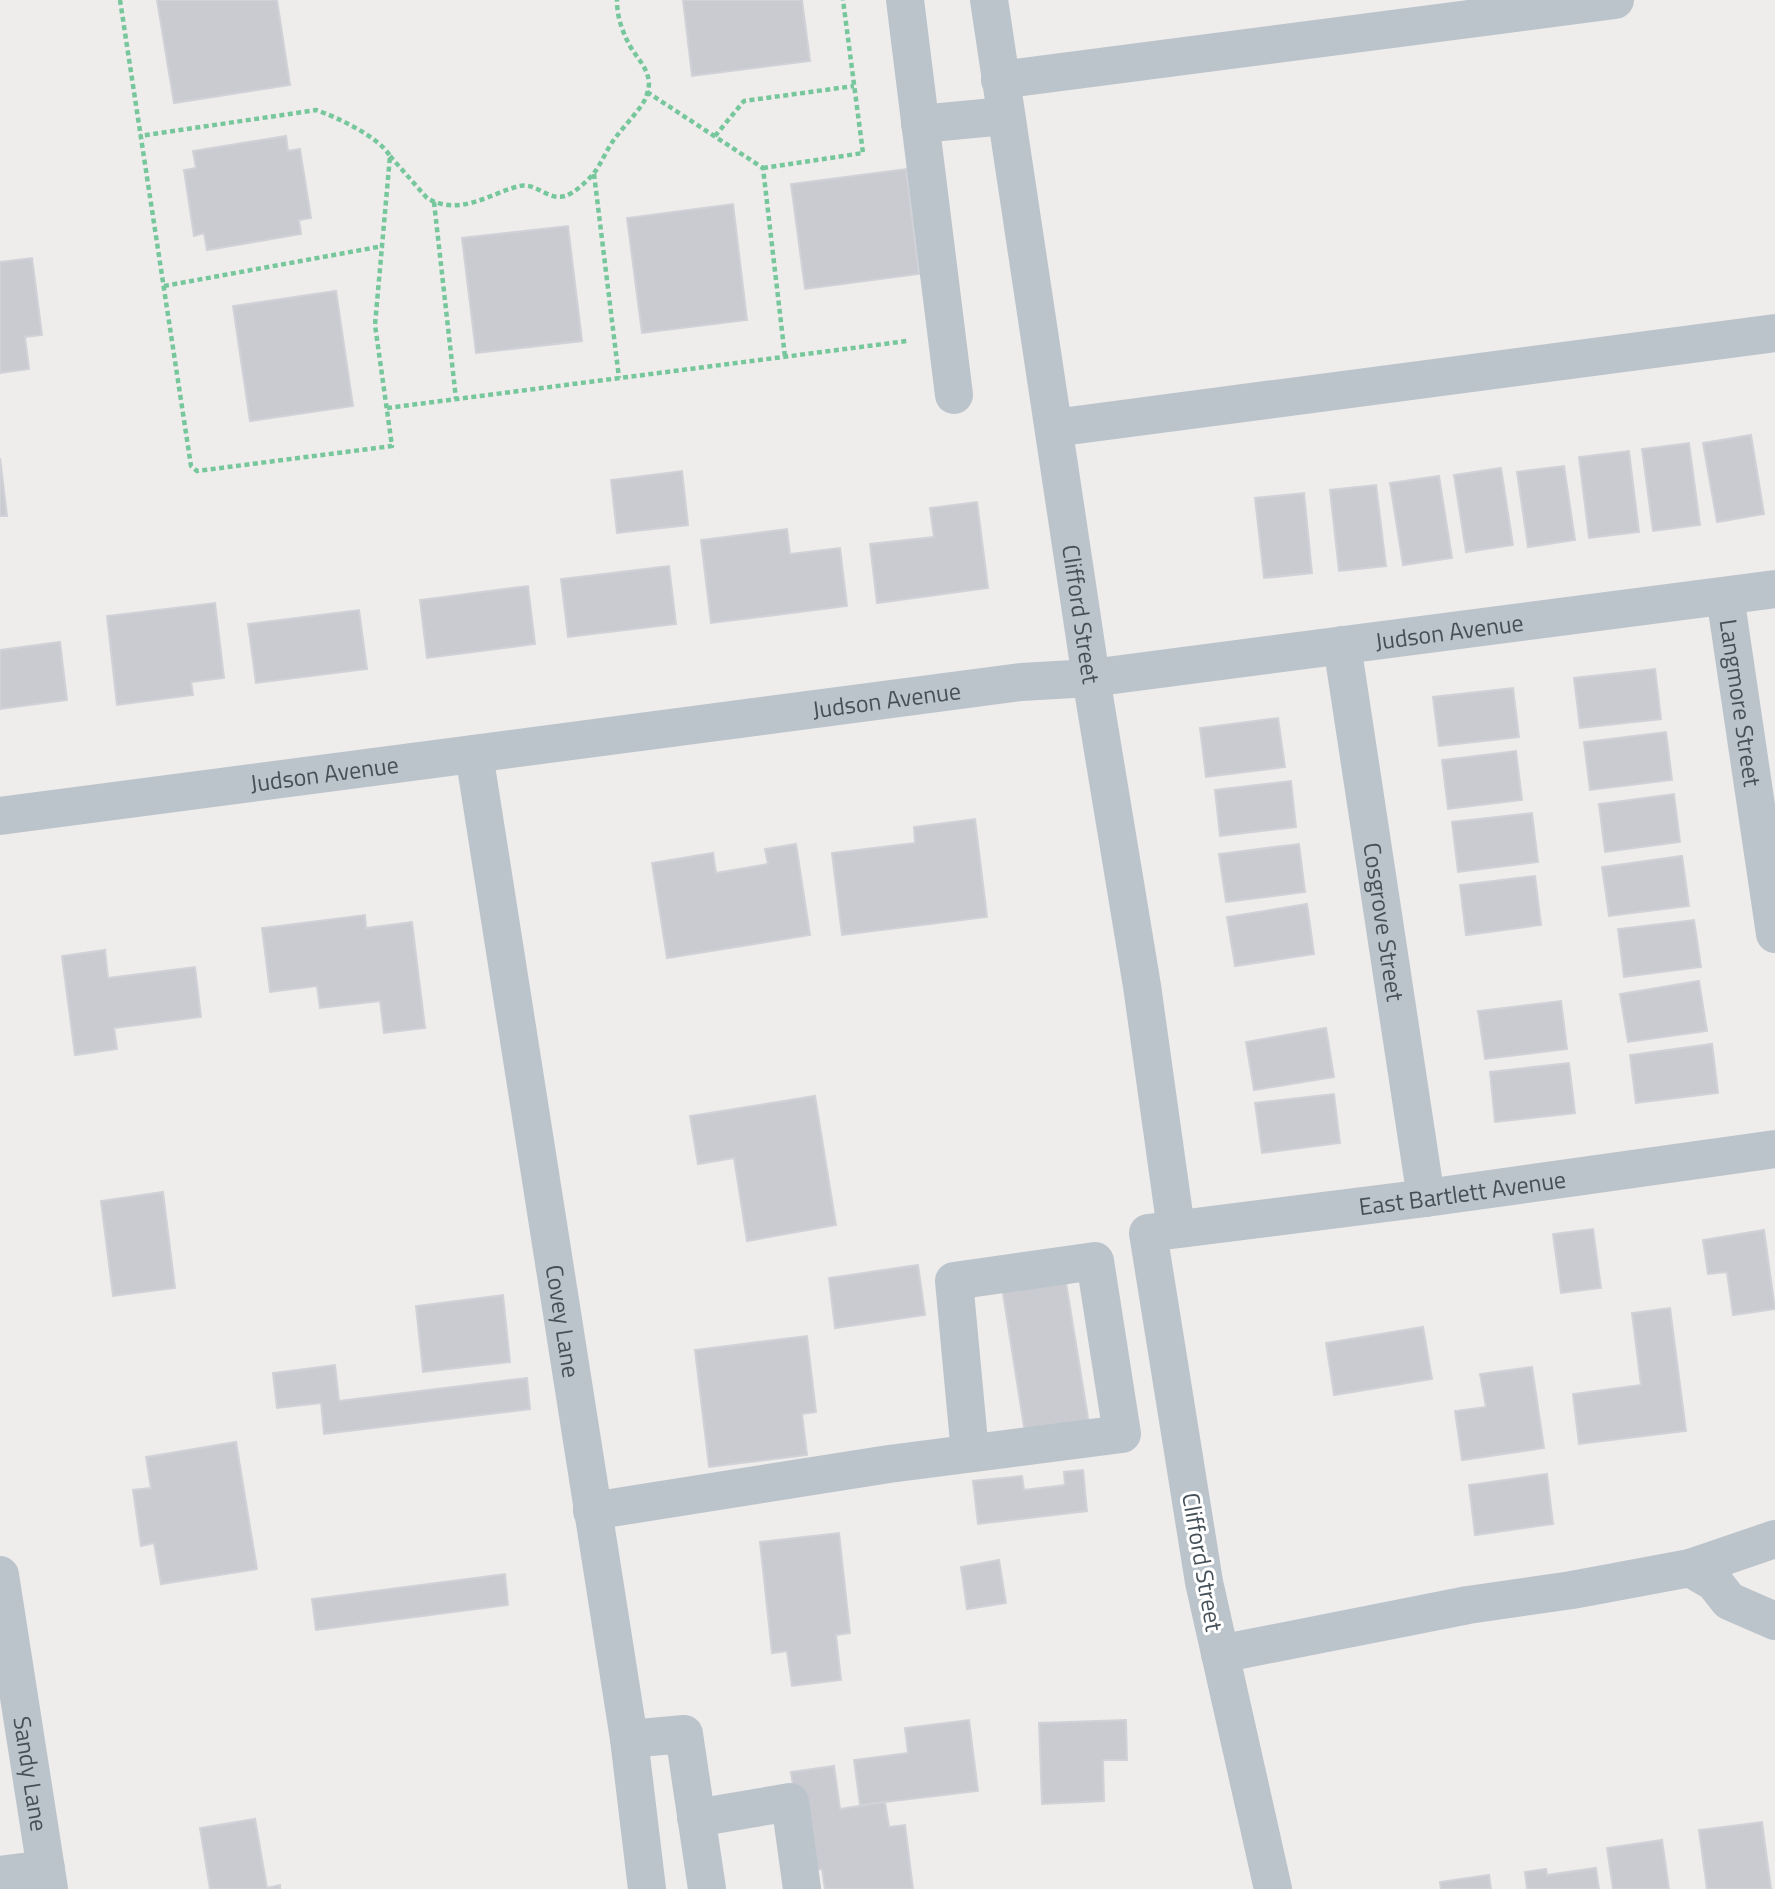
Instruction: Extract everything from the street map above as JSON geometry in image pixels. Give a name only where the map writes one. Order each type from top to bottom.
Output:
[{"type":"street","points":[[905,0],[954,395]]},
{"type":"street","name":"Clifford Street","points":[[989,0],[1091,678],[1142,986],[1162,1231],[1204,1582],[1273,1889]]},
{"type":"street","points":[[920,124],[1003,98],[1615,0]]},
{"type":"street","points":[[1054,428],[1775,333]]},
{"type":"street","name":"Judson Avenue","points":[[0,816],[1021,682],[1091,678],[1775,589]]},
{"type":"street","name":"Langmore Street","points":[[1725,596],[1775,934]]},
{"type":"street","name":"Cosgrove Street","points":[[1342,645],[1426,1198]]},
{"type":"street","name":"Covey Lane","points":[[474,754],[629,1739],[647,1889]]},
{"type":"street","name":"East Bartlett Avenue","points":[[1162,1231],[1426,1198],[1775,1149]]},
{"type":"street","points":[[592,1511],[970,1453],[1122,1434],[1095,1261],[954,1281],[970,1453]]},
{"type":"street","points":[[1220,1654],[1468,1605],[1572,1590],[1690,1568],[1775,1539]]},
{"type":"street","points":[[1690,1568],[1714,1582],[1729,1601],[1775,1620]]},
{"type":"street","name":"Sandy Lane","points":[[0,1574],[48,1879]]},
{"type":"street","points":[[629,1739],[684,1734],[707,1889]]},
{"type":"street","points":[[696,1818],[790,1802],[802,1889]]},
{"type":"street","points":[[0,1875],[48,1879]]},
{"type":"path","points":[[120,0],[191,466],[197,471],[392,446],[375,325],[390,156]]},
{"type":"path","points":[[140,136],[316,110],[383,145],[390,156],[434,202],[451,205],[479,202],[524,185],[547,195],[562,197],[572,193],[594,173],[612,143],[644,101],[649,85],[645,67],[621,26],[617,0]]},
{"type":"path","points":[[647,92],[763,168],[863,153],[843,0]]},
{"type":"path","points":[[715,136],[744,101],[854,86]]},
{"type":"path","points":[[763,168],[785,357]]},
{"type":"path","points":[[594,173],[619,378]]},
{"type":"path","points":[[434,202],[456,399]]},
{"type":"path","points":[[164,286],[383,246]]},
{"type":"path","points":[[387,408],[946,336]]},
{"type":"building","points":[[157,0],[277,0],[290,85],[174,103]]},
{"type":"building","points":[[683,0],[802,0],[810,61],[692,76]]},
{"type":"building","points":[[286,136],[288,151],[300,149],[311,218],[299,220],[301,234],[207,250],[204,233],[194,236],[184,170],[196,168],[193,151]]},
{"type":"building","points":[[906,169],[919,274],[805,289],[791,184]]},
{"type":"building","points":[[733,204],[747,320],[642,333],[627,218]]},
{"type":"building","points":[[568,226],[582,341],[476,353],[462,238]]},
{"type":"building","points":[[32,258],[42,335],[25,337],[29,369],[0,373],[0,262]]},
{"type":"building","points":[[336,291],[353,406],[250,421],[233,306]]},
{"type":"building","points":[[1751,435],[1764,514],[1717,522],[1703,443]]},
{"type":"building","points":[[1689,443],[1700,525],[1653,531],[1642,449]]},
{"type":"building","points":[[1629,451],[1639,532],[1589,538],[1579,457]]},
{"type":"building","points":[[0,458],[7,516],[0,516]]},
{"type":"building","points":[[1564,466],[1575,540],[1528,547],[1517,472]]},
{"type":"building","points":[[1501,468],[1513,545],[1466,552],[1454,475]]},
{"type":"building","points":[[682,471],[688,525],[617,533],[611,480]]},
{"type":"building","points":[[1439,476],[1452,558],[1403,565],[1390,483]]},
{"type":"building","points":[[1376,485],[1386,566],[1339,571],[1330,490]]},
{"type":"building","points":[[1304,493],[1312,573],[1264,578],[1255,498]]},
{"type":"building","points":[[977,502],[988,588],[877,603],[870,544],[934,537],[930,508]]},
{"type":"building","points":[[787,529],[790,554],[840,548],[847,606],[711,623],[701,540]]},
{"type":"building","points":[[669,566],[676,624],[568,637],[561,579]]},
{"type":"building","points":[[528,586],[535,644],[427,658],[420,600]]},
{"type":"building","points":[[215,603],[224,678],[191,682],[193,695],[117,705],[107,616]]},
{"type":"building","points":[[359,610],[367,669],[256,683],[248,624]]},
{"type":"building","points":[[60,642],[67,700],[0,709],[0,650]]},
{"type":"building","points":[[1655,669],[1661,719],[1580,728],[1574,678]]},
{"type":"building","points":[[1513,688],[1519,737],[1439,746],[1433,697]]},
{"type":"building","points":[[1278,718],[1285,767],[1206,777],[1200,728]]},
{"type":"building","points":[[1666,732],[1672,780],[1590,790],[1584,742]]},
{"type":"building","points":[[1516,751],[1522,800],[1448,809],[1442,760]]},
{"type":"building","points":[[1291,781],[1296,827],[1220,836],[1215,790]]},
{"type":"building","points":[[1674,794],[1680,842],[1605,852],[1599,804]]},
{"type":"building","points":[[1532,813],[1538,862],[1458,872],[1452,822]]},
{"type":"building","points":[[975,819],[987,917],[842,935],[832,853],[915,843],[914,827]]},
{"type":"building","points":[[796,844],[810,935],[667,958],[652,863],[713,853],[716,873],[768,864],[765,849]]},
{"type":"building","points":[[1299,844],[1305,892],[1226,902],[1219,854]]},
{"type":"building","points":[[1682,856],[1689,906],[1609,916],[1602,867]]},
{"type":"building","points":[[1535,876],[1541,925],[1466,935],[1460,885]]},
{"type":"building","points":[[1307,904],[1314,954],[1235,966],[1227,917]]},
{"type":"building","points":[[365,915],[366,928],[412,922],[425,1028],[384,1033],[380,1001],[320,1008],[317,986],[270,992],[262,928]]},
{"type":"building","points":[[1694,920],[1701,967],[1624,977],[1618,929]]},
{"type":"building","points":[[105,950],[108,978],[195,967],[201,1017],[114,1028],[117,1049],[75,1055],[62,956]]},
{"type":"building","points":[[1699,981],[1707,1031],[1628,1042],[1620,994]]},
{"type":"building","points":[[1561,1001],[1567,1049],[1485,1059],[1478,1011]]},
{"type":"building","points":[[1326,1028],[1334,1077],[1254,1090],[1246,1042]]},
{"type":"building","points":[[1712,1044],[1718,1093],[1636,1103],[1630,1055]]},
{"type":"building","points":[[1569,1063],[1575,1113],[1495,1122],[1490,1072]]},
{"type":"building","points":[[1334,1094],[1340,1143],[1262,1153],[1255,1103]]},
{"type":"building","points":[[815,1096],[836,1225],[747,1241],[734,1158],[698,1164],[690,1116]]},
{"type":"building","points":[[163,1192],[175,1288],[113,1296],[101,1201]]},
{"type":"building","points":[[1593,1229],[1601,1288],[1561,1293],[1553,1234]]},
{"type":"building","points":[[1764,1230],[1775,1309],[1733,1315],[1727,1272],[1708,1274],[1703,1240]]},
{"type":"building","points":[[918,1265],[925,1315],[835,1328],[829,1278]]},
{"type":"building","points":[[1064,1270],[1089,1424],[1025,1433],[1001,1281]]},
{"type":"building","points":[[503,1295],[510,1362],[423,1372],[416,1306]]},
{"type":"building","points":[[1670,1308],[1686,1431],[1579,1444],[1573,1394],[1641,1385],[1632,1313]]},
{"type":"building","points":[[1423,1327],[1432,1379],[1334,1395],[1326,1343]]},
{"type":"building","points":[[807,1336],[816,1412],[802,1414],[807,1455],[709,1467],[695,1350]]},
{"type":"building","points":[[335,1365],[339,1401],[527,1378],[530,1409],[324,1434],[321,1403],[277,1408],[273,1373]]},
{"type":"building","points":[[1532,1367],[1544,1448],[1462,1460],[1455,1411],[1486,1407],[1480,1374]]},
{"type":"building","points":[[236,1442],[257,1569],[161,1584],[154,1543],[141,1546],[133,1490],[151,1488],[146,1457]]},
{"type":"building","points":[[1083,1470],[1087,1511],[978,1524],[973,1481],[1022,1476],[1024,1490],[1065,1485],[1064,1472]]},
{"type":"building","points":[[1547,1474],[1553,1524],[1475,1535],[1469,1485]]},
{"type":"building","points":[[839,1533],[850,1633],[836,1635],[841,1680],[792,1686],[787,1651],[772,1653],[760,1542]]},
{"type":"building","points":[[999,1560],[1006,1603],[967,1609],[961,1567]]},
{"type":"building","points":[[505,1574],[508,1605],[316,1630],[312,1599]]},
{"type":"building","points":[[969,1720],[978,1791],[860,1805],[854,1760],[908,1753],[905,1728]]},
{"type":"building","points":[[1126,1720],[1127,1760],[1103,1760],[1104,1801],[1042,1804],[1039,1723]]},
{"type":"building","points":[[834,1766],[840,1809],[885,1802],[889,1827],[905,1825],[913,1889],[825,1889],[822,1869],[805,1871],[791,1772]]},
{"type":"building","points":[[255,1819],[267,1888],[280,1885],[280,1889],[210,1889],[200,1828]]},
{"type":"building","points":[[1762,1822],[1771,1889],[1707,1889],[1699,1830]]},
{"type":"building","points":[[1662,1840],[1669,1889],[1613,1889],[1607,1848]]},
{"type":"building","points":[[1596,1868],[1599,1889],[1527,1889],[1525,1872],[1546,1869],[1547,1875]]},
{"type":"building","points":[[1489,1875],[1491,1889],[1441,1889],[1440,1882]]}]
